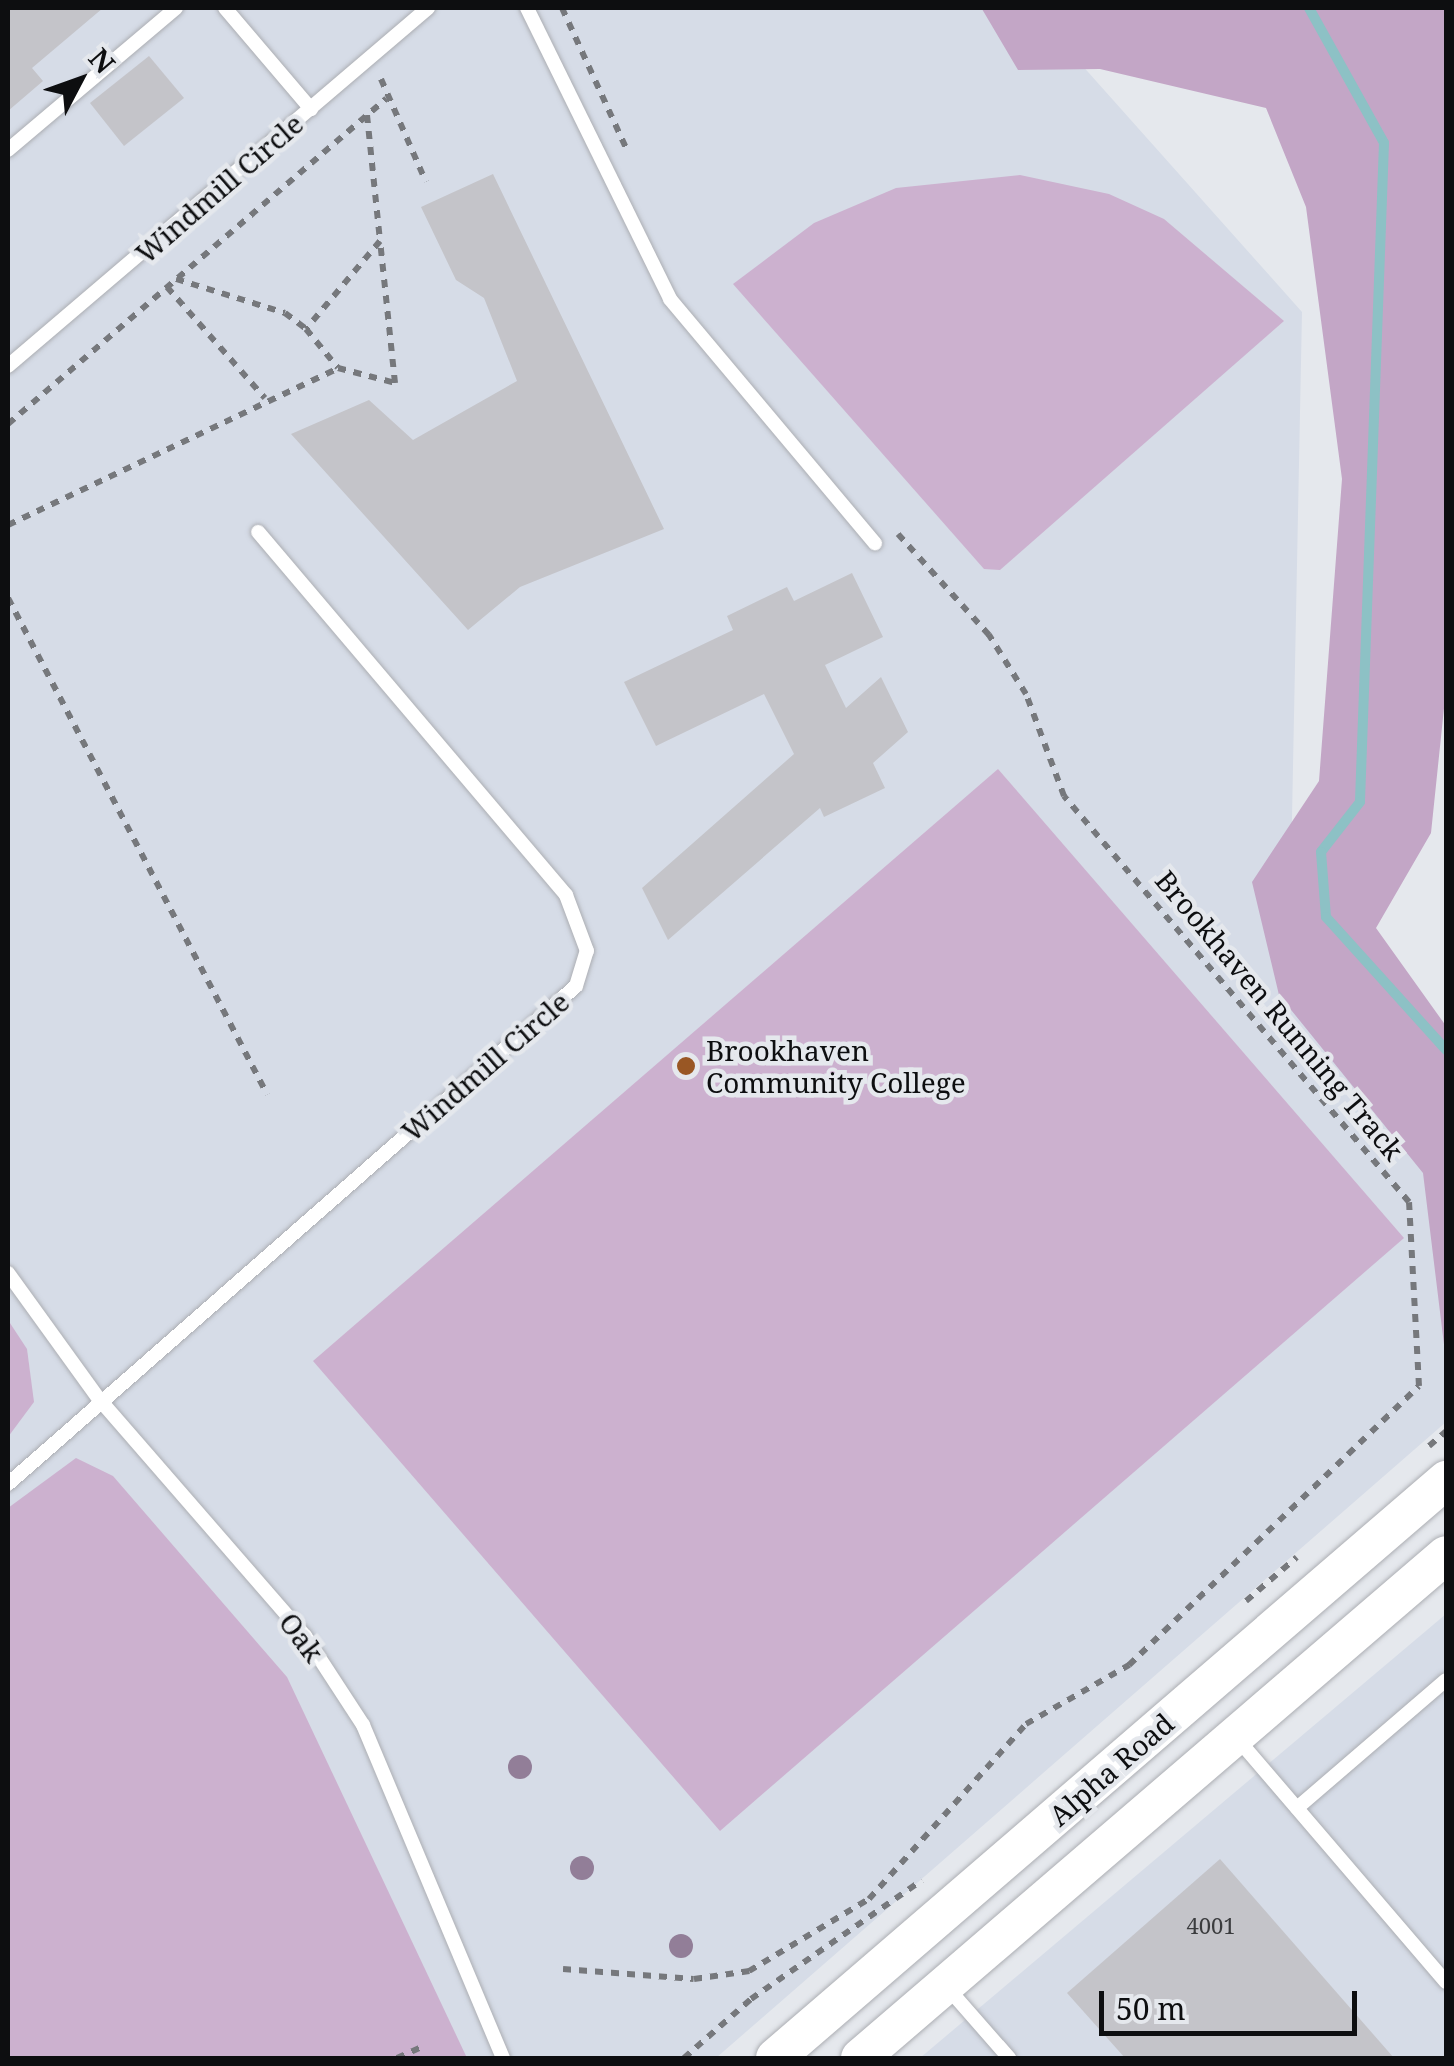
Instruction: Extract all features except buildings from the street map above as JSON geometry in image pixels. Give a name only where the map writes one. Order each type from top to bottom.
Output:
[{"type":"street","name":"Alpha Road","points":[[775,2058],[1446,1480]]},
{"type":"street","name":"Alpha Road","points":[[860,2058],[1446,1554]]},
{"type":"lane","points":[[8,150],[176,8]]},
{"type":"lane","points":[[224,8],[310,108]]},
{"type":"lane","name":"Windmill Circle","points":[[8,366],[428,8]]},
{"type":"lane","points":[[527,8],[670,298],[875,543]]},
{"type":"lane","name":"Windmill Circle","points":[[8,1484],[99,1400],[576,986],[588,951],[566,895],[258,532]]},
{"type":"lane","name":"Oak","points":[[8,1273],[99,1400],[305,1636],[363,1726],[503,2058]]},
{"type":"lane","points":[[1296,1808],[1446,1680]]},
{"type":"lane","points":[[1235,1736],[1446,1982]]},
{"type":"lane","points":[[946,1985],[1003,2056]]},
{"type":"path","points":[[562,8],[635,167]]},
{"type":"path","points":[[374,54],[386,98],[426,182]]},
{"type":"path","points":[[8,424],[386,98]]},
{"type":"path","points":[[175,279],[285,313],[306,330],[338,368],[395,383],[367,114]]},
{"type":"path","points":[[306,330],[380,241]]},
{"type":"path","points":[[167,286],[266,398]]},
{"type":"path","points":[[8,523],[266,398],[338,368]]},
{"type":"path","name":"Brookhaven Running Track","points":[[563,1970],[694,1979],[749,1971],[869,1899],[1026,1724],[1129,1664],[1419,1386],[1410,1202],[1064,796],[1026,694],[998,650],[891,525]]},
{"type":"path","points":[[8,598],[267,1094]]},
{"type":"path","points":[[8,618],[16,613]]},
{"type":"path","points":[[1418,1456],[1446,1431]]},
{"type":"path","points":[[1241,1606],[1306,1551]]},
{"type":"path","points":[[684,2058],[751,1999],[931,1874]]},
{"type":"path","points":[[397,2058],[422,2047]]},
{"type":"shaded area","name":"Brookhaven Community College","points":[[8,8],[1031,8],[1302,312],[1289,969],[1439,1163],[1446,1422],[716,2058],[8,2058]]},
{"type":"shaded area","points":[[1446,8],[1446,689],[1431,833],[1376,928],[1446,1026],[1446,1361],[1423,1173],[1279,995],[1252,882],[1319,781],[1342,479],[1306,207],[1266,108],[1100,69],[1018,70],[982,9]]},
{"type":"shaded area","points":[[1020,175],[1109,194],[1164,219],[1284,321],[1000,570],[984,569],[733,284],[814,223],[896,188]]},
{"type":"shaded area","points":[[998,769],[1404,1238],[720,1831],[313,1361]]},
{"type":"shaded area","points":[[8,1320],[27,1349],[34,1402],[8,1437]]},
{"type":"shaded area","points":[[76,1458],[113,1476],[287,1677],[467,2058],[8,2058],[8,1508]]},
{"type":"shaded area","points":[[1446,1614],[1446,2058],[920,2058]]},
{"type":"waterway","points":[[1309,8],[1384,143],[1360,802],[1321,852],[1326,917],[1446,1050]]},
{"type":"place","name":"Brookhaven Community College","points":[[686,1066]]}]
